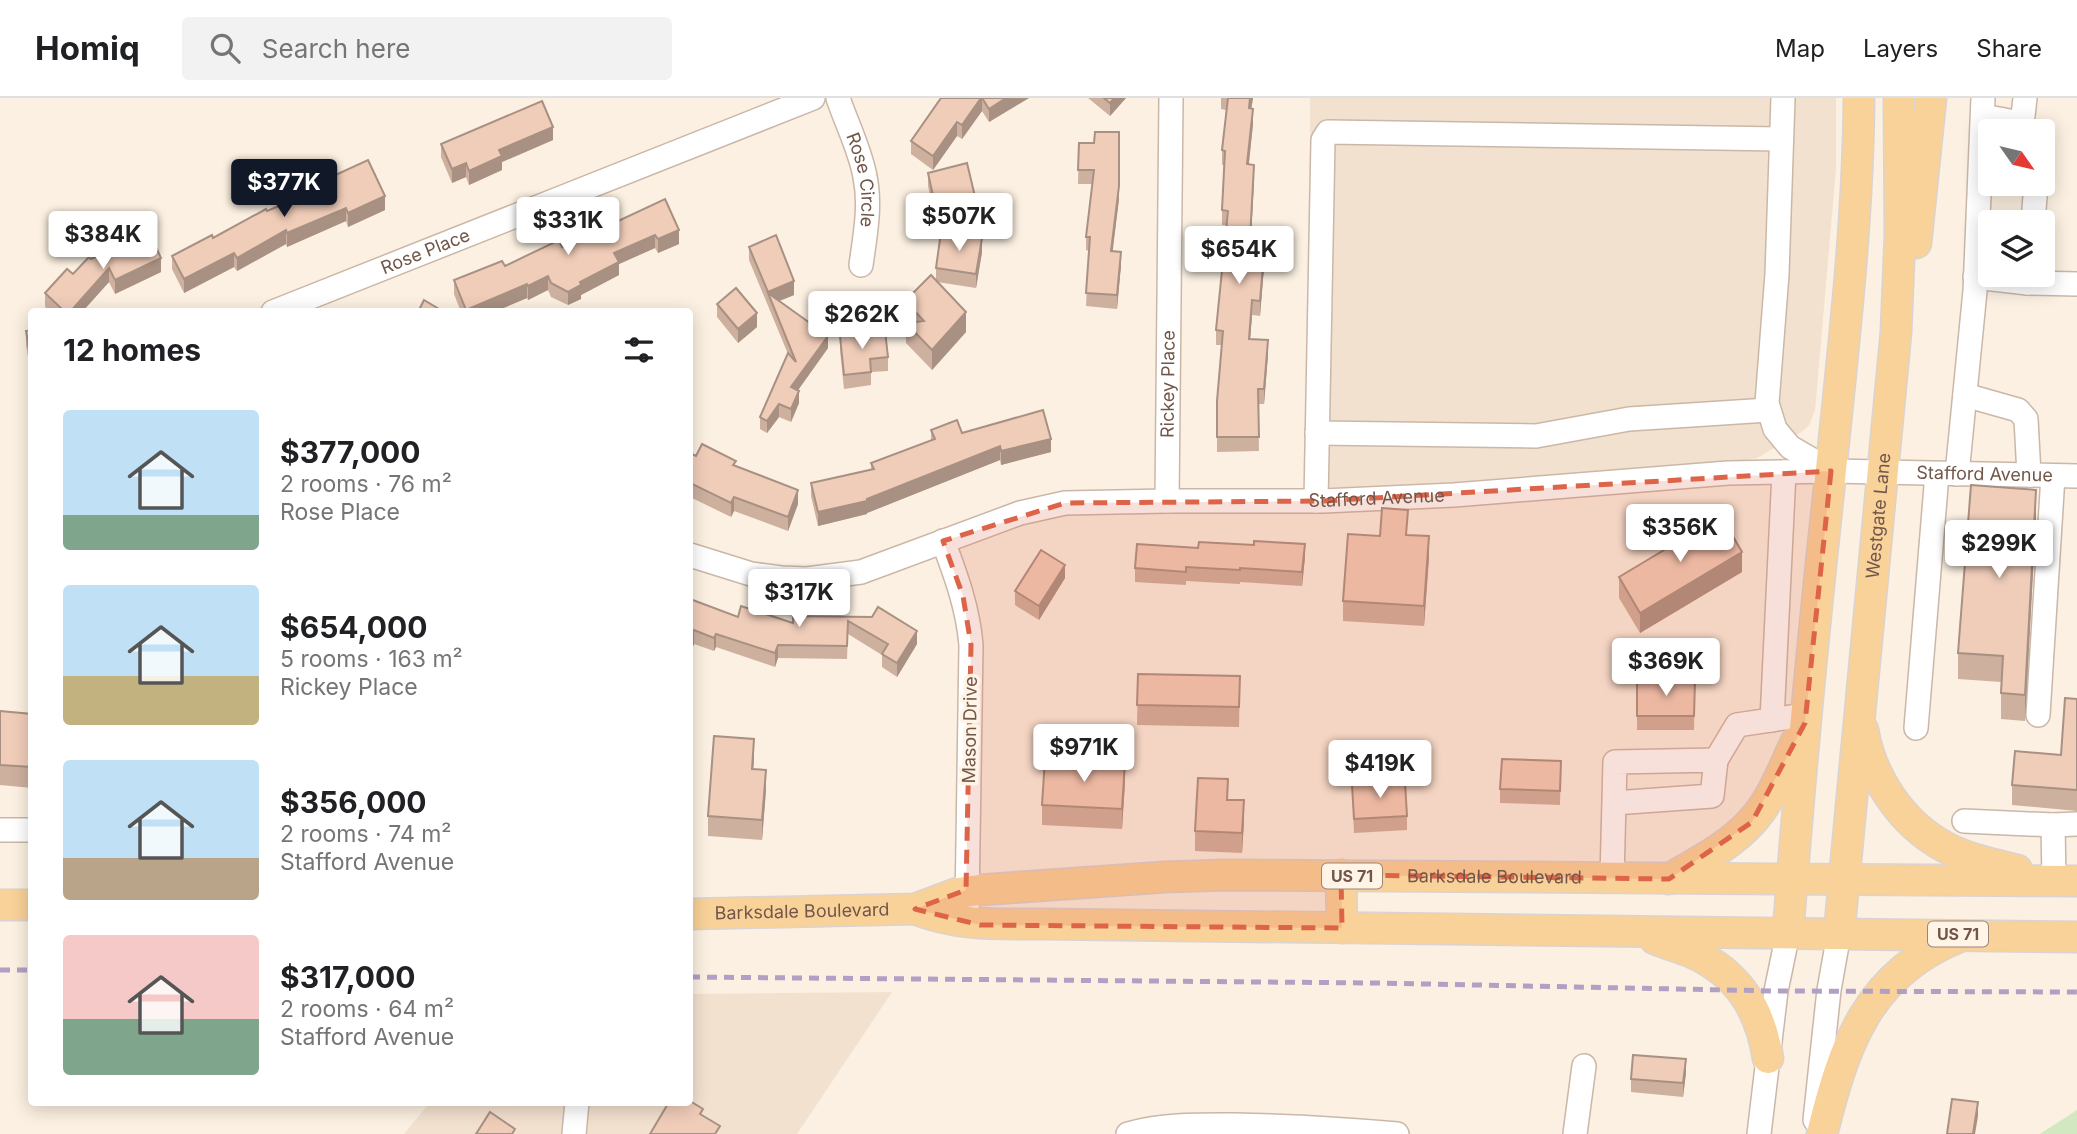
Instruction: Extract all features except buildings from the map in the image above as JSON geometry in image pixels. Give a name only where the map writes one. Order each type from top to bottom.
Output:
[{"type":"main road","points":[[1788,933],[1805,719],[1851,275],[1859,145],[1859,98]]},
{"type":"main road","name":"Westgate Lane","points":[[1839,934],[1896,332],[1900,235],[1899,98]]},
{"type":"main road","points":[[1896,332],[1908,294],[1916,248],[1931,98]]},
{"type":"main road","points":[[1860,707],[1865,744],[1873,766],[1889,794],[1917,828],[1946,847],[1968,857],[2066,881]]},
{"type":"main road","points":[[1668,879],[1706,857],[1752,822],[1770,796],[1805,719]]},
{"type":"main road","points":[[1341,875],[1342,928]]},
{"type":"main road","name":"Barksdale Boulevard","points":[[693,914],[915,909],[966,892],[1165,877],[1341,875],[2066,881]]},
{"type":"main road","points":[[0,905],[28,905]]},
{"type":"main road","name":"Barksdale Boulevard","points":[[915,909],[967,923],[2077,937]]},
{"type":"main road","points":[[1635,931],[1691,952],[1722,971],[1741,990],[1759,1019],[1768,1058]]},
{"type":"main road","points":[[1822,1134],[1853,1036],[1873,1002],[1907,967],[1939,947],[1968,934]]},
{"type":"street","name":"Rose Place","points":[[293,308],[324,302],[813,98]]},
{"type":"street","name":"Rose Circle","points":[[838,98],[865,175],[867,222],[861,265]]},
{"type":"street","name":"Rickey Place","points":[[1167,500],[1171,98]]},
{"type":"street","points":[[1783,98],[1777,274],[1767,403],[1775,429],[1790,447],[1831,471]]},
{"type":"street","points":[[1983,107],[2015,122],[2023,116],[2025,98]]},
{"type":"street","points":[[1316,501],[1323,140],[1328,132],[1782,139]]},
{"type":"street","points":[[1916,728],[1947,474],[1965,395],[1982,196]]},
{"type":"street","points":[[2055,282],[2077,284]]},
{"type":"street","points":[[1965,395],[2018,410],[2023,414],[2026,419],[2029,475]]},
{"type":"street","points":[[1317,433],[1536,436],[1639,418],[1768,410]]},
{"type":"street","name":"Stafford Avenue","points":[[693,556],[751,574],[781,578],[807,579],[861,572],[1020,513],[1044,506],[1093,501],[1316,501],[1480,494],[1784,472],[1884,471],[2077,476]]},
{"type":"street","points":[[1772,720],[1784,472]]},
{"type":"street","points":[[2038,716],[2053,476]]},
{"type":"street","name":"Mason Drive","points":[[943,541],[964,596],[971,645],[967,923]]},
{"type":"street","points":[[1614,803],[1712,796],[1716,760],[1737,725],[1805,719]]},
{"type":"street","points":[[1612,878],[1615,762],[1716,760]]},
{"type":"street","points":[[1964,821],[2077,824]]},
{"type":"street","points":[[2053,825],[2066,881]]},
{"type":"street","points":[[0,830],[28,830]]},
{"type":"street","points":[[1759,1134],[1776,991],[1788,933]]},
{"type":"street","points":[[1814,1134],[1829,990],[1839,934]]},
{"type":"street","points":[[1575,1134],[1584,1066]]},
{"type":"street","points":[[574,1134],[577,1106]]},
{"type":"street","points":[[1128,1134],[1150,1128],[1196,1125],[1315,1127],[1397,1134]]},
{"type":"highlighted area","points":[[1831,471],[1805,723],[1752,822],[1669,879],[1341,875],[1342,928],[980,925],[915,909],[966,890],[971,645],[963,596],[943,541],[1065,503],[1323,501]]},
{"type":"shaded area","points":[[1310,98],[1836,98],[1836,169],[1815,411],[1809,425],[1757,458],[1743,461],[1450,487],[1310,492]]},
{"type":"shaded area","points":[[892,992],[797,1134],[404,1134],[427,1106],[693,1106],[693,994]]},
{"type":"green space","points":[[2077,1110],[2077,1134],[2040,1134],[2043,1132]]},
{"type":"railway","points":[[0,970],[28,970]]},
{"type":"railway","points":[[693,977],[1377,983],[1776,991],[2077,992]]}]
